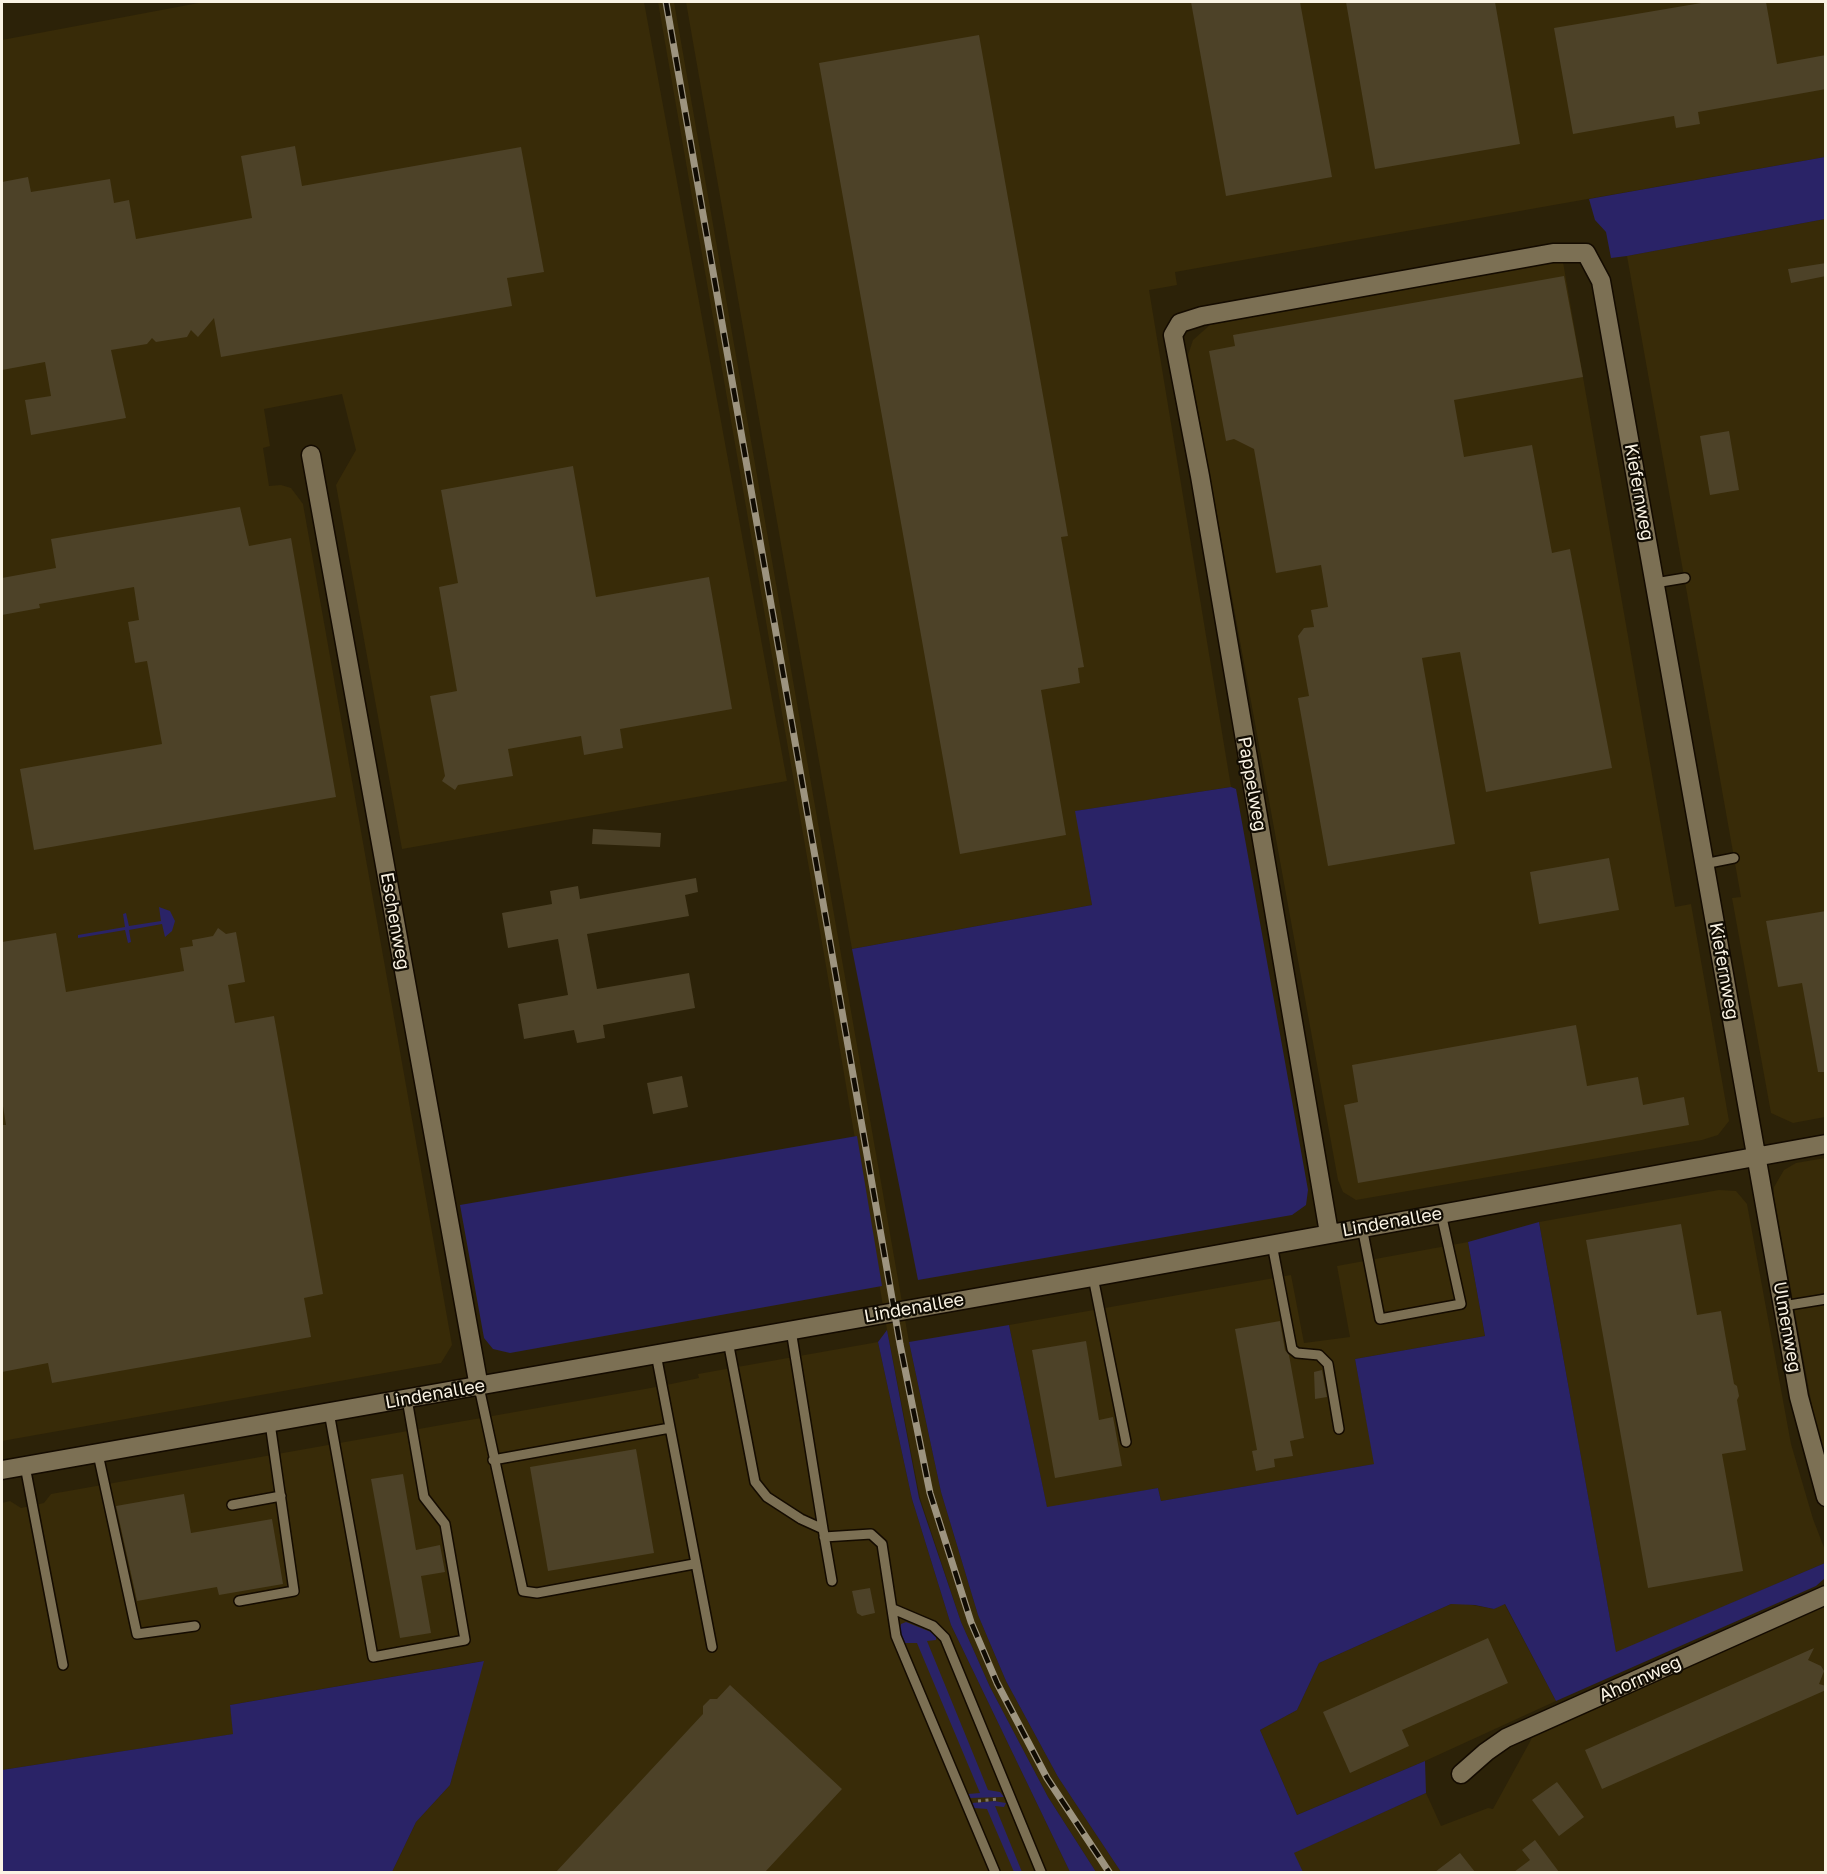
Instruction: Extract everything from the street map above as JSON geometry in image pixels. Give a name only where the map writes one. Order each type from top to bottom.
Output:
[{"type":"street","name":"Kiefernweg","points":[[1173,335],[1180,323],[1202,316],[1553,253],[1586,253],[1601,281],[1758,1156]]},
{"type":"street","name":"Pappelweg","points":[[1173,335],[1200,476],[1329,1233]]},
{"type":"street","name":"Eschenweg","points":[[311,455],[479,1387]]},
{"type":"street","name":"Lindenallee","points":[[2,1470],[479,1387],[1826,1144]]},
{"type":"street","name":"Ulmenweg","points":[[1758,1156],[1799,1397],[1826,1497]]},
{"type":"street","name":"Ahornweg","points":[[1461,1774],[1506,1738],[1826,1595]]},
{"type":"lane","points":[[1655,583],[1684,578]]},
{"type":"lane","points":[[1704,864],[1734,858]]},
{"type":"lane","points":[[1362,1227],[1380,1319],[1461,1304],[1441,1213]]},
{"type":"lane","points":[[1272,1244],[1292,1349],[1297,1353],[1319,1355],[1328,1364],[1339,1429]]},
{"type":"lane","points":[[1093,1277],[1126,1442]]},
{"type":"lane","points":[[1783,1306],[1826,1299]]},
{"type":"lane","points":[[791,1330],[832,1581]]},
{"type":"lane","points":[[728,1341],[755,1482],[767,1497],[823,1533],[865,1533],[880,1540],[896,1636],[995,1872]]},
{"type":"lane","points":[[656,1354],[694,1564],[712,1647]]},
{"type":"lane","points":[[479,1387],[523,1591],[537,1593],[694,1564]]},
{"type":"lane","points":[[329,1412],[373,1657],[465,1640],[445,1524],[424,1497],[407,1399]]},
{"type":"lane","points":[[239,1601],[294,1591],[270,1423]]},
{"type":"lane","points":[[493,1460],[670,1428]]},
{"type":"lane","points":[[98,1454],[137,1634],[195,1626]]},
{"type":"lane","points":[[25,1466],[63,1665]]},
{"type":"lane","points":[[232,1505],[280,1496]]},
{"type":"lane","points":[[893,1609],[933,1626],[945,1638],[1041,1872]]},
{"type":"path","points":[[965,1801],[1011,1800]]},
{"type":"shaded area","points":[[204,2],[644,2],[787,781],[402,849],[336,485],[356,450],[342,394],[264,409],[270,446],[263,448],[269,486],[281,485],[291,488],[303,504],[452,1345],[441,1363],[2,1441],[2,40]]},
{"type":"shaded area","points":[[658,2],[674,2],[909,1342],[941,1492],[978,1615],[1006,1681],[1058,1777],[1121,1872],[1096,1872],[1048,1797],[990,1687],[961,1622],[920,1498],[887,1330]]},
{"type":"shaded area","points":[[686,2],[1825,2],[1825,157],[1175,272],[1177,285],[1149,290],[1231,787],[1076,811],[1092,905],[852,949]]},
{"type":"shaded area","points":[[1825,157],[1825,219],[1627,256],[1611,258],[1606,232],[1595,220],[1589,199]]},
{"type":"shaded area","points":[[1825,219],[1825,1117],[1793,1123],[1771,1113],[1732,898],[1741,897],[1627,256]]},
{"type":"shaded area","points":[[1563,262],[1675,907],[1691,904],[1729,1121],[1718,1135],[1702,1140],[1356,1200],[1343,1192],[1338,1180],[1188,355],[1193,340],[1211,324]]},
{"type":"shaded area","points":[[1231,787],[1236,789],[1308,1190],[1306,1205],[1292,1215],[918,1280],[852,949],[1092,905],[1075,811]]},
{"type":"shaded area","points":[[159,907],[170,911],[175,921],[172,931],[165,937],[162,924],[129,930],[131,942],[128,943],[125,930],[78,938],[78,935],[125,927],[123,914],[126,913],[129,926],[161,921]]},
{"type":"shaded area","points":[[857,1136],[882,1286],[510,1353],[493,1349],[484,1338],[460,1205]]},
{"type":"shaded area","points":[[1825,1158],[1825,1466],[1816,1428],[1774,1187],[1784,1170],[1796,1163]]},
{"type":"shaded area","points":[[1719,1190],[1736,1191],[1747,1204],[1791,1444],[1813,1519],[1825,1550],[1825,1563],[1616,1653],[1539,1222]]},
{"type":"shaded area","points":[[1539,1222],[1616,1652],[1825,1563],[1825,1578],[1816,1586],[1556,1701],[1505,1604],[1494,1609],[1451,1604],[1319,1663],[1297,1710],[1260,1730],[1297,1815],[1425,1761],[1426,1793],[1294,1853],[1303,1872],[1121,1872],[1058,1777],[1006,1681],[978,1615],[941,1492],[909,1342],[1009,1325],[1047,1507],[1158,1488],[1161,1501],[1374,1464],[1355,1359],[1485,1336],[1468,1242]]},
{"type":"shaded area","points":[[1468,1242],[1485,1336],[1355,1359],[1375,1464],[1161,1501],[1158,1488],[1047,1508],[1009,1325],[1291,1275],[1304,1343],[1350,1337],[1337,1266]]},
{"type":"shaded area","points":[[887,1330],[919,1498],[961,1622],[990,1687],[1048,1797],[1096,1872],[1070,1872],[951,1625],[912,1499],[878,1342]]},
{"type":"shaded area","points":[[878,1342],[912,1499],[951,1625],[1070,1872],[392,1872],[416,1822],[450,1785],[483,1661],[230,1705],[234,1734],[2,1770],[2,1503],[10,1501],[21,1508],[44,1503],[51,1494],[662,1386],[699,1378],[698,1374]]},
{"type":"shaded area","points":[[1461,1603],[1494,1609],[1504,1603],[1556,1701],[1425,1761],[1297,1815],[1260,1730],[1297,1710],[1319,1663],[1451,1604]]},
{"type":"shaded area","points":[[1825,1606],[1825,1872],[1303,1872],[1293,1853],[1426,1793],[1441,1826],[1488,1808],[1493,1809],[1532,1738]]},
{"type":"shaded area","points":[[906,1622],[936,1634],[936,1640],[927,1641],[988,1790],[1000,1792],[1004,1797],[970,1798],[968,1794],[980,1793],[917,1643],[905,1643],[899,1630],[901,1624]]},
{"type":"shaded area","points":[[484,1661],[450,1785],[416,1822],[392,1872],[2,1872],[2,1770],[233,1734],[230,1705]]},
{"type":"shaded area","points":[[994,1801],[1006,1803],[1004,1807],[995,1806],[1022,1872],[1014,1872],[987,1809],[974,1808],[972,1803]]},
{"type":"building","points":[[1191,2],[1300,2],[1332,177],[1226,196]]},
{"type":"building","points":[[1346,2],[1495,2],[1520,144],[1375,169]]},
{"type":"building","points":[[1707,2],[1766,2],[1777,64],[1826,55],[1826,89],[1698,112],[1700,124],[1676,128],[1674,116],[1573,134],[1554,28]]},
{"type":"building","points":[[979,35],[1068,536],[1061,537],[1084,667],[1078,668],[1080,683],[1041,690],[1066,835],[960,854],[819,63]]},
{"type":"building","points":[[295,146],[302,186],[521,147],[544,272],[507,278],[512,306],[221,357],[214,318],[198,337],[191,330],[187,337],[156,342],[152,338],[147,344],[111,350],[126,418],[31,435],[25,400],[51,396],[45,362],[2,370],[2,182],[28,177],[31,192],[110,179],[114,203],[129,200],[136,239],[252,218],[241,156]]},
{"type":"building","points":[[1826,263],[1826,276],[1791,283],[1788,269]]},
{"type":"building","points":[[1564,276],[1583,377],[1454,400],[1464,457],[1532,445],[1552,553],[1570,549],[1612,768],[1486,792],[1460,652],[1422,658],[1455,844],[1328,866],[1298,698],[1309,696],[1298,636],[1304,628],[1314,627],[1311,610],[1328,607],[1321,565],[1276,573],[1254,449],[1234,439],[1226,441],[1209,351],[1235,346],[1233,335]]},
{"type":"building","points":[[1729,431],[1739,490],[1710,495],[1700,436]]},
{"type":"building","points":[[573,466],[596,597],[709,577],[732,709],[620,729],[623,748],[584,755],[581,736],[508,749],[513,776],[458,785],[455,790],[442,781],[445,776],[430,696],[457,691],[439,587],[458,583],[441,490]]},
{"type":"building","points":[[240,507],[249,546],[291,538],[336,797],[34,850],[20,769],[162,744],[147,661],[135,663],[128,622],[139,620],[134,587],[39,604],[40,608],[2,615],[2,578],[56,568],[51,539]]},
{"type":"building","points":[[593,829],[661,833],[660,847],[592,844]]},
{"type":"building","points":[[1609,858],[1619,910],[1539,924],[1530,872]]},
{"type":"building","points":[[696,878],[698,892],[685,895],[689,916],[587,934],[597,989],[689,973],[695,1008],[603,1025],[605,1038],[577,1043],[574,1030],[524,1039],[518,1004],[568,995],[558,939],[508,948],[502,913],[552,904],[550,891],[578,886],[580,899]]},
{"type":"building","points":[[1826,911],[1826,1072],[1818,1072],[1802,983],[1778,987],[1766,921]]},
{"type":"building","points":[[218,928],[226,934],[236,932],[245,982],[228,985],[235,1023],[274,1016],[323,1294],[304,1298],[311,1337],[52,1383],[48,1363],[2,1372],[2,1125],[6,1125],[2,1100],[2,942],[56,933],[66,992],[184,971],[180,948],[193,946],[192,940],[213,936]]},
{"type":"building","points":[[1576,1025],[1587,1086],[1638,1077],[1643,1105],[1684,1097],[1689,1125],[1358,1183],[1344,1105],[1358,1102],[1352,1065]]},
{"type":"building","points":[[682,1076],[688,1107],[653,1114],[647,1083]]},
{"type":"building","points":[[1681,1224],[1697,1315],[1721,1311],[1734,1384],[1737,1386],[1739,1396],[1737,1400],[1746,1450],[1722,1454],[1743,1571],[1648,1588],[1586,1240]]},
{"type":"building","points":[[1280,1321],[1285,1350],[1289,1355],[1304,1438],[1290,1441],[1293,1456],[1274,1459],[1275,1467],[1256,1471],[1252,1451],[1257,1450],[1235,1329]]},
{"type":"building","points":[[1086,1341],[1099,1420],[1113,1417],[1122,1466],[1055,1478],[1032,1350]]},
{"type":"building","points":[[1322,1370],[1327,1397],[1315,1399],[1314,1372]]},
{"type":"building","points":[[636,1449],[654,1553],[548,1571],[530,1467]]},
{"type":"building","points":[[403,1474],[416,1550],[440,1545],[445,1572],[421,1576],[431,1633],[400,1638],[371,1479]]},
{"type":"building","points":[[184,1494],[191,1533],[272,1519],[283,1584],[219,1595],[217,1587],[137,1601],[116,1506]]},
{"type":"building","points":[[870,1588],[875,1613],[862,1616],[857,1613],[852,1591]]},
{"type":"building","points":[[1488,1638],[1508,1683],[1402,1730],[1409,1746],[1350,1773],[1323,1712]]},
{"type":"building","points":[[1814,1648],[1808,1660],[1821,1666],[1824,1671],[1819,1684],[1826,1686],[1826,1690],[1602,1789],[1585,1750]]},
{"type":"building","points":[[730,1685],[842,1789],[765,1872],[556,1872],[703,1714],[703,1706],[710,1699],[717,1699]]},
{"type":"building","points":[[1557,1782],[1584,1817],[1559,1836],[1532,1800]]},
{"type":"building","points":[[1535,1840],[1559,1872],[1514,1872],[1530,1860],[1522,1850]]},
{"type":"building","points":[[1460,1853],[1475,1872],[1435,1872]]},
{"type":"railway","points":[[666,2],[900,1344],[930,1493],[971,1622],[997,1683],[1047,1778],[1109,1872]]}]
